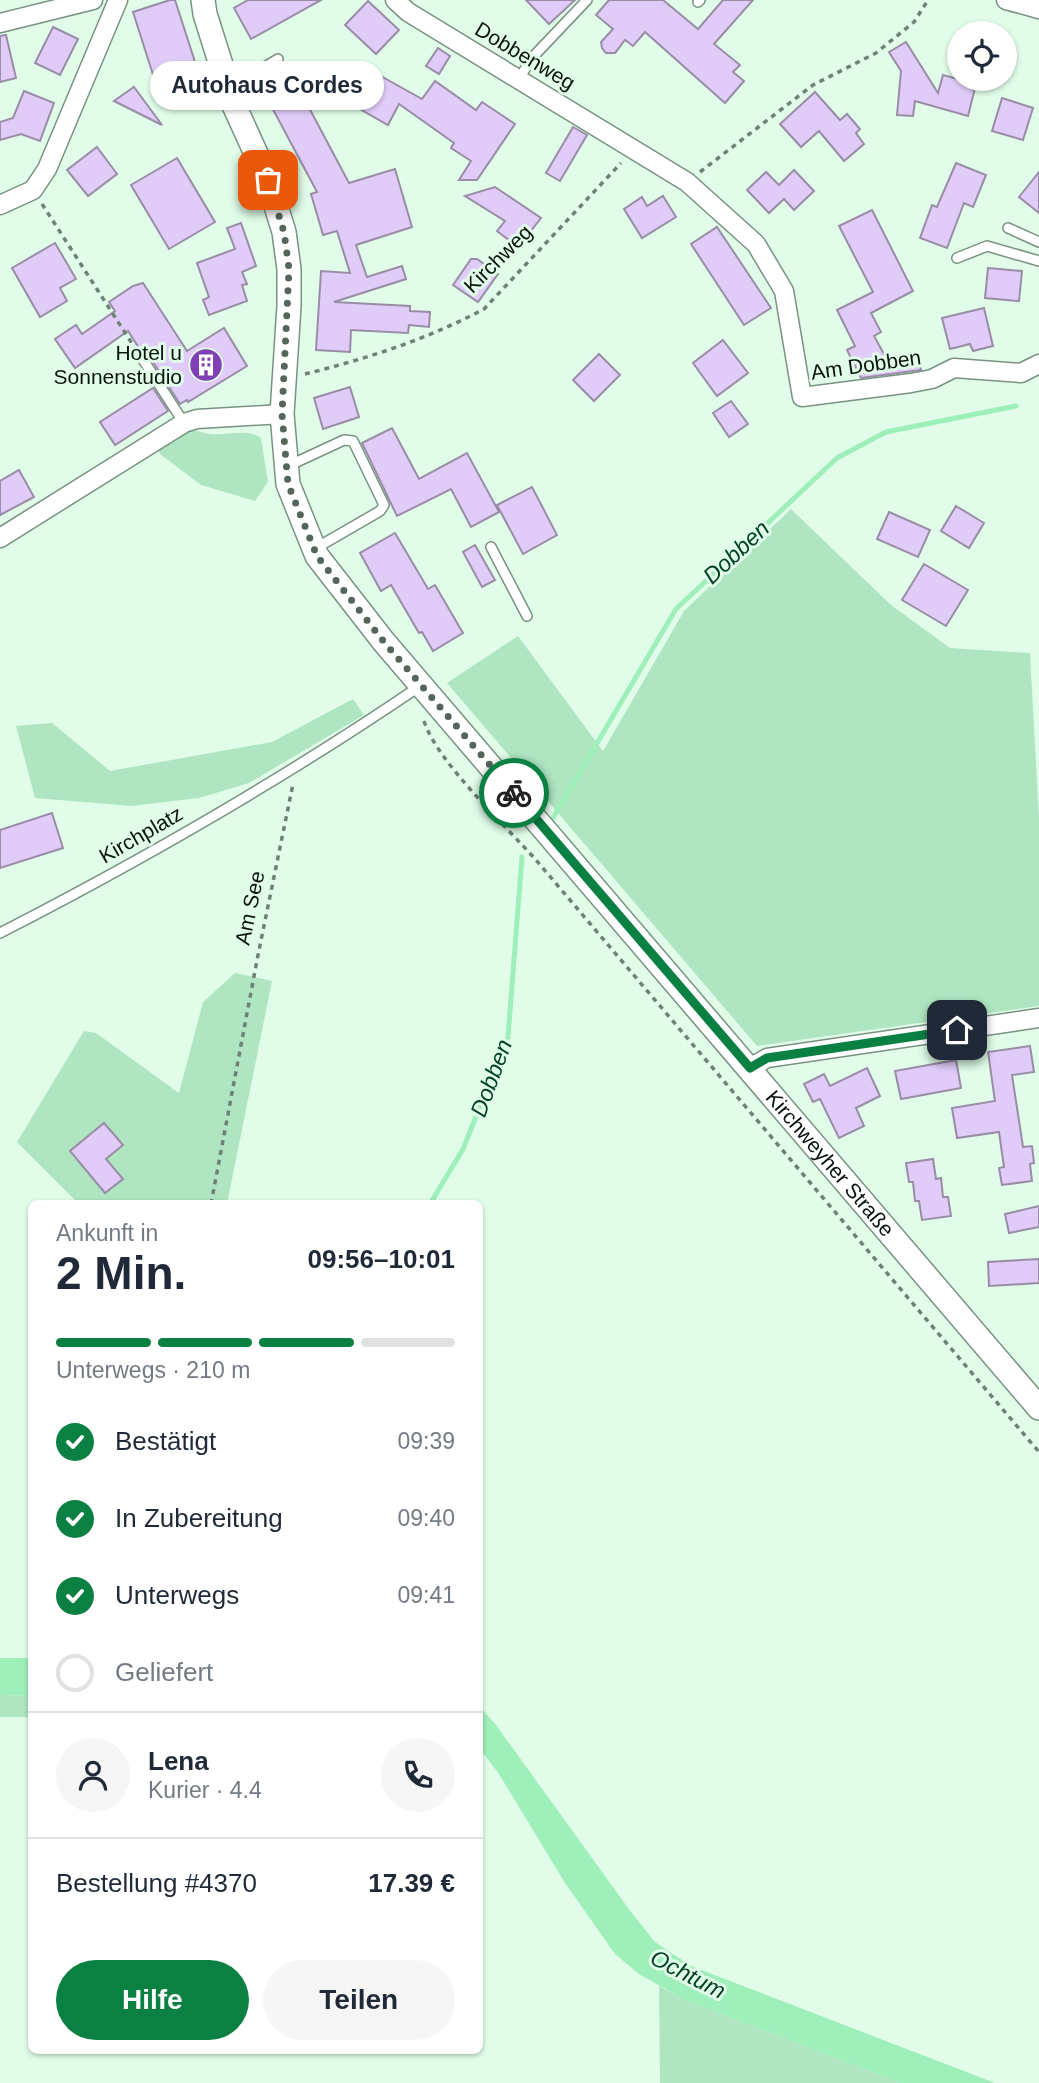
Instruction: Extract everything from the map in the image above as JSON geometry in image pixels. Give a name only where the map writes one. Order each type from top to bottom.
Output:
[{"type":"main road","name":"Kirchweyher Straße","points":[[203,0],[233,103],[268,180],[284,232],[289,269],[289,306],[282,379],[286,467],[288,484],[317,556],[384,642],[415,690],[750,1068],[1039,1408]]},
{"type":"street","points":[[0,23],[93,0]]},
{"type":"street","points":[[0,205],[33,190],[47,169],[118,0]]},
{"type":"street","name":"Dobbenweg","points":[[395,0],[408,12],[634,149]]},
{"type":"street","points":[[1006,0],[1039,9]]},
{"type":"street","name":"Am Dobben","points":[[634,149],[687,182],[756,244],[784,291],[802,397],[932,379],[954,368],[1021,373],[1039,364]]},
{"type":"street","points":[[0,538],[184,423],[197,419],[282,414]]},
{"type":"street","points":[[750,1068],[767,1058],[1039,1018]]},
{"type":"lane","points":[[519,79],[531,59],[587,0]]},
{"type":"lane","points":[[227,83],[243,80],[278,60]]},
{"type":"lane","points":[[1008,228],[1039,242]]},
{"type":"lane","points":[[957,258],[987,246],[1039,261]]},
{"type":"lane","points":[[140,355],[184,423]]},
{"type":"lane","points":[[286,467],[344,440],[353,441],[384,505],[380,511],[314,549]]},
{"type":"lane","points":[[491,547],[527,616]]},
{"type":"lane","points":[[297,765],[415,690]]},
{"type":"lane","name":"Kirchplatz","points":[[0,933],[153,849],[297,765]]},
{"type":"path","points":[[687,182],[813,85],[876,53],[914,22],[928,0]]},
{"type":"path","name":"Kirchweg","points":[[282,379],[358,361],[458,323],[484,309],[634,149]]},
{"type":"path","points":[[33,190],[140,355]]},
{"type":"path","points":[[415,690],[428,733],[455,769],[536,860],[1039,1452]]},
{"type":"path","name":"Am See","points":[[212,1200],[297,765]]},
{"type":"shaded area","points":[[188,428],[210,434],[250,433],[261,438],[268,482],[255,501],[201,485],[160,454],[158,449]]},
{"type":"shaded area","points":[[791,509],[891,605],[950,648],[1030,653],[1039,819],[1039,1006],[757,1046],[447,683],[518,636],[603,751],[684,611]]},
{"type":"shaded area","points":[[353,699],[364,715],[249,783],[199,798],[131,806],[35,798],[16,726],[52,723],[110,771],[272,742]]},
{"type":"shaded area","points":[[235,973],[272,981],[228,1200],[75,1200],[17,1142],[84,1031],[96,1033],[179,1093],[203,1002]]},
{"type":"shaded area","points":[[0,1695],[28,1696],[28,1717],[0,1717]]},
{"type":"shaded area","points":[[659,1986],[683,1999],[901,2083],[660,2083]]},
{"type":"water","points":[[0,1658],[28,1658],[28,1696],[0,1695]]},
{"type":"water","name":"Ochtum","points":[[483,1710],[655,1942],[691,1966],[995,2083],[901,2083],[683,1999],[639,1974],[615,1954],[565,1883],[499,1774],[483,1753]]},
{"type":"building","points":[[175,0],[197,68],[155,81],[133,12]]},
{"type":"building","points":[[248,0],[321,0],[251,39],[234,8]]},
{"type":"building","points":[[526,0],[575,0],[549,24]]},
{"type":"building","points":[[609,0],[663,0],[698,29],[723,0],[753,0],[714,44],[740,65],[733,72],[744,81],[725,103],[645,32],[633,46],[625,40],[615,53],[606,53],[601,42],[613,29],[596,15]]},
{"type":"building","points":[[368,1],[399,30],[376,54],[345,25]]},
{"type":"building","points":[[53,27],[78,39],[60,75],[35,63]]},
{"type":"building","points":[[6,35],[16,78],[0,82],[0,36]]},
{"type":"building","points":[[906,42],[938,93],[943,75],[947,76],[947,91],[974,91],[968,116],[915,101],[913,116],[897,115],[901,71],[889,52]]},
{"type":"building","points":[[438,48],[450,56],[439,74],[426,66]]},
{"type":"building","points":[[289,70],[349,183],[395,169],[412,227],[356,245],[367,277],[402,266],[406,279],[334,302],[410,306],[410,311],[430,312],[429,327],[409,325],[408,333],[351,330],[350,352],[316,350],[321,271],[350,273],[337,231],[323,235],[311,194],[317,192],[260,85]]},
{"type":"building","points":[[379,75],[422,99],[435,81],[476,110],[482,102],[515,124],[477,180],[459,180],[471,161],[451,148],[454,143],[399,104],[388,125],[360,109]]},
{"type":"building","points":[[134,87],[162,125],[114,101]]},
{"type":"building","points":[[24,91],[54,103],[40,141],[21,134],[0,140],[0,122],[13,118]]},
{"type":"building","points":[[815,92],[840,120],[847,114],[860,129],[856,133],[864,144],[844,161],[819,131],[801,147],[780,124]]},
{"type":"building","points":[[1002,98],[1033,108],[1023,140],[992,131]]},
{"type":"building","points":[[573,127],[587,135],[560,181],[546,173]]},
{"type":"building","points":[[97,147],[117,174],[88,196],[67,170]]},
{"type":"building","points":[[177,158],[215,222],[169,249],[131,185]]},
{"type":"building","points":[[956,163],[986,175],[973,207],[964,203],[947,248],[920,238],[932,205],[937,207]]},
{"type":"building","points":[[794,170],[814,191],[794,210],[784,199],[769,213],[747,190],[766,172],[779,185]]},
{"type":"building","points":[[1039,172],[1039,213],[1019,197]]},
{"type":"building","points":[[495,187],[541,218],[518,247],[497,231],[505,221],[465,196]]},
{"type":"building","points":[[663,196],[676,217],[642,238],[624,209],[642,197],[647,206]]},
{"type":"building","points":[[872,210],[913,291],[871,313],[881,332],[874,336],[889,363],[918,357],[921,370],[861,378],[847,350],[855,346],[837,310],[873,292],[839,226]]},
{"type":"building","points":[[241,223],[256,266],[242,272],[247,284],[242,285],[247,301],[209,315],[203,300],[209,297],[197,263],[235,249],[227,228]]},
{"type":"building","points":[[717,227],[771,308],[744,325],[691,244]]},
{"type":"building","points":[[55,243],[76,279],[60,288],[67,301],[40,317],[12,268]]},
{"type":"building","points":[[471,259],[477,259],[498,274],[478,302],[453,285]]},
{"type":"building","points":[[988,268],[1022,271],[1019,301],[985,298]]},
{"type":"building","points":[[143,283],[187,351],[224,328],[247,366],[188,402],[187,400],[180,404],[146,351],[139,348],[128,331],[75,368],[55,339],[76,325],[82,334],[115,311],[109,302],[133,286]]},
{"type":"building","points":[[984,308],[993,346],[973,351],[970,344],[950,349],[942,318]]},
{"type":"building","points":[[723,340],[748,373],[717,396],[693,363]]},
{"type":"building","points":[[599,354],[620,375],[594,401],[573,380]]},
{"type":"building","points":[[350,387],[359,417],[323,429],[314,398]]},
{"type":"building","points":[[153,388],[168,411],[115,445],[100,422]]},
{"type":"building","points":[[731,401],[748,424],[729,437],[713,413]]},
{"type":"building","points":[[392,428],[419,479],[467,453],[499,512],[471,527],[451,489],[397,516],[362,443]]},
{"type":"building","points":[[19,470],[34,497],[0,515],[0,481]]},
{"type":"building","points":[[532,487],[557,535],[523,554],[497,505]]},
{"type":"building","points":[[956,506],[984,523],[969,548],[941,531]]},
{"type":"building","points":[[889,512],[930,530],[918,557],[877,539]]},
{"type":"building","points":[[395,533],[428,589],[435,585],[463,633],[433,651],[422,632],[419,633],[391,585],[381,591],[360,553]]},
{"type":"building","points":[[475,545],[495,580],[482,587],[463,552]]},
{"type":"building","points":[[924,564],[968,590],[946,626],[902,600]]},
{"type":"building","points":[[52,813],[63,848],[0,868],[0,830]]},
{"type":"building","points":[[1030,1046],[1034,1072],[1012,1075],[1023,1147],[1032,1146],[1032,1181],[1002,1185],[999,1168],[1004,1167],[999,1132],[957,1138],[952,1108],[995,1101],[988,1052]]},
{"type":"building","points":[[956,1060],[961,1088],[901,1099],[895,1071]]},
{"type":"building","points":[[867,1068],[880,1096],[856,1108],[864,1126],[839,1138],[820,1099],[813,1102],[804,1084],[824,1074],[830,1086]]},
{"type":"building","points":[[104,1123],[123,1145],[106,1159],[123,1179],[105,1193],[70,1151]]},
{"type":"building","points":[[933,1159],[936,1179],[941,1178],[943,1197],[948,1197],[951,1216],[922,1220],[919,1201],[915,1201],[913,1182],[909,1182],[906,1163]]},
{"type":"building","points":[[1039,1206],[1039,1227],[1009,1233],[1005,1214]]},
{"type":"building","points":[[1039,1259],[1039,1283],[989,1286],[988,1262]]},
{"type":"waterway","name":"Dobben","points":[[553,818],[676,609],[837,458],[886,432],[1016,406]]},
{"type":"waterway","name":"Dobben","points":[[432,1200],[463,1149],[508,1037],[522,857]]},
{"type":"way so far","points":[[268,180],[284,232],[289,269],[289,306],[282,379],[288,484],[317,556],[384,642],[514,793]]},
{"type":"place","name":"Autohaus Cordes","points":[[268,180]]},
{"type":"place","name":"Hotel u Sonnenstudio","points":[[206,365]]},
{"type":"route","points":[[514,793],[750,1068],[767,1058],[957,1030]]}]
